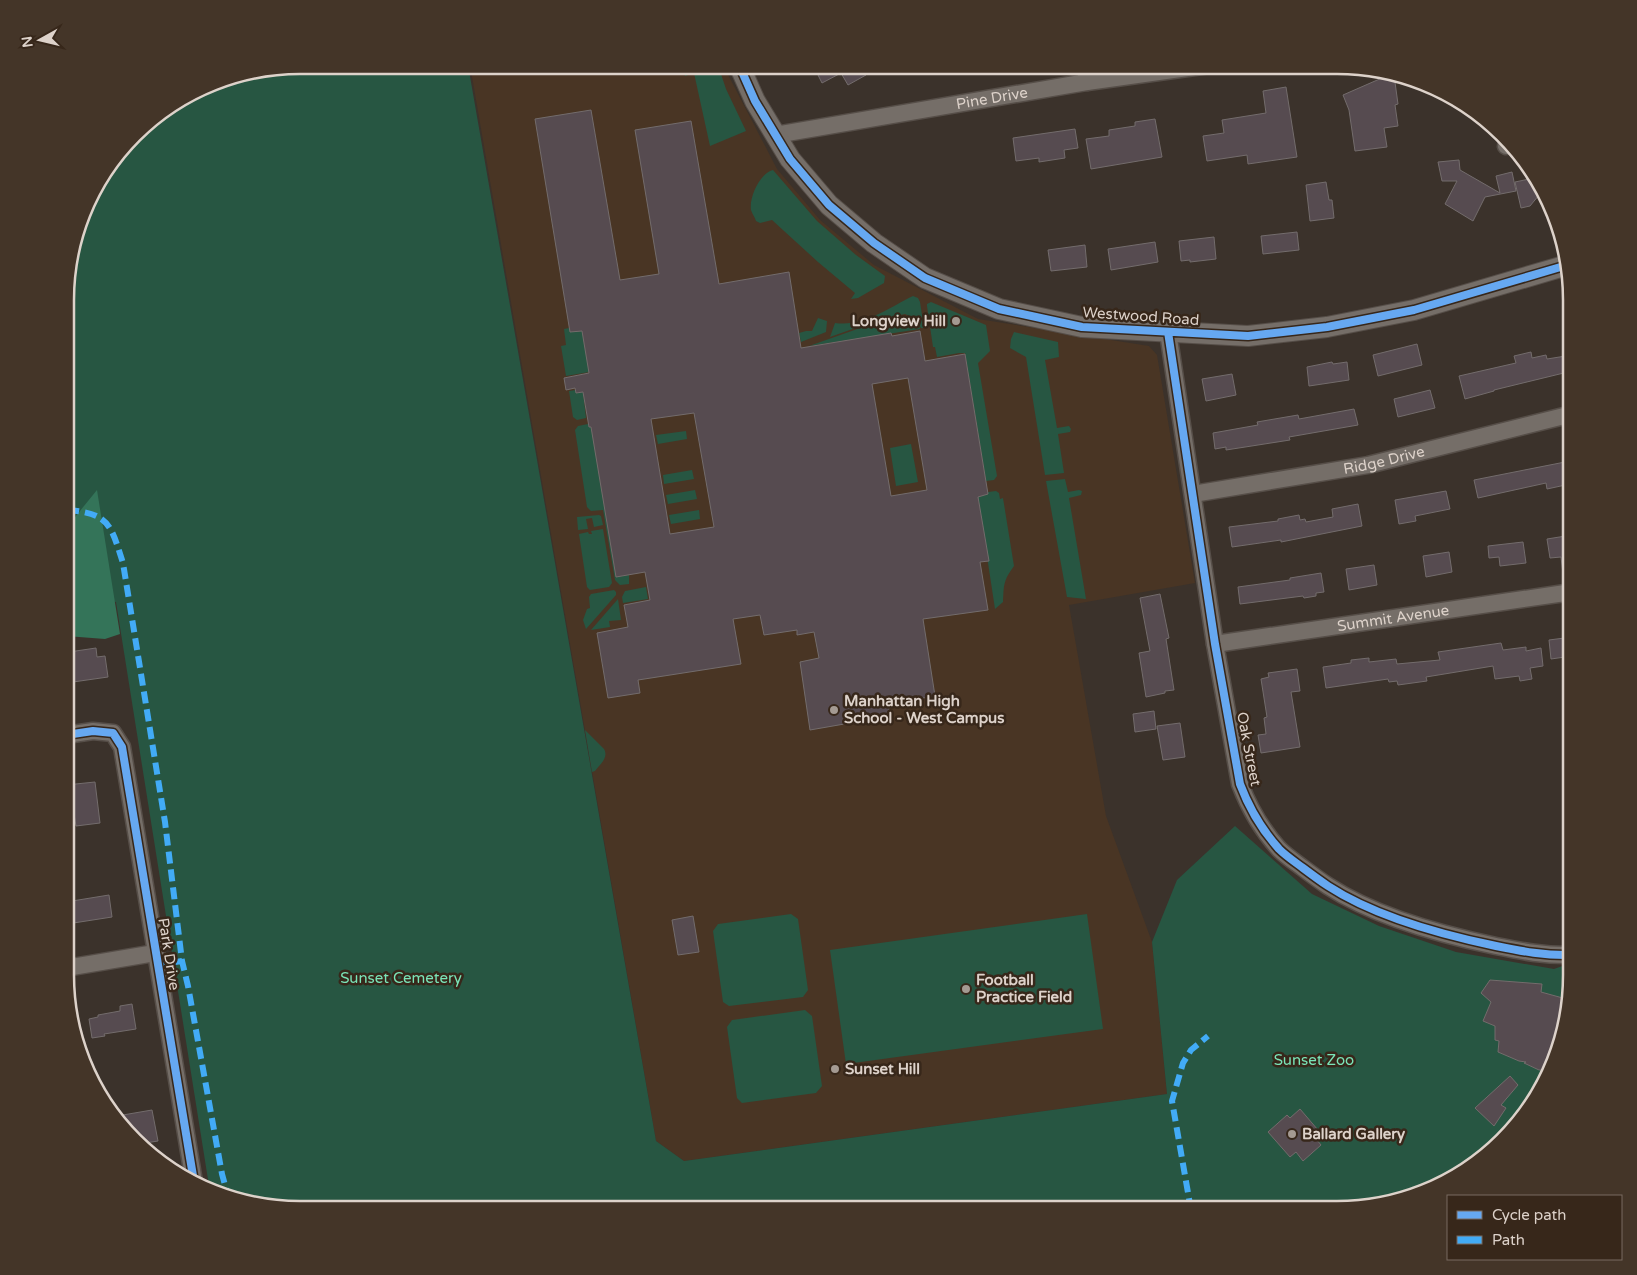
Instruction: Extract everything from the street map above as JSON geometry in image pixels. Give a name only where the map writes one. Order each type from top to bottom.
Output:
[{"type":"street","name":"Westwood Road","points":[[742,74],[774,135],[790,159],[829,206],[874,243],[925,278],[999,309],[1082,327],[1248,336],[1327,327],[1414,310],[1561,267]]},
{"type":"street","points":[[1086,74],[1087,82]]},
{"type":"street","name":"Pine Drive","points":[[774,135],[1144,74]]},
{"type":"street","name":"Oak Street","points":[[1168,332],[1216,644],[1240,784],[1246,800],[1259,822],[1280,850],[1329,887],[1366,906],[1440,933],[1554,956],[1563,956]]},
{"type":"street","name":"Ridge Drive","points":[[1193,494],[1368,465],[1563,416]]},
{"type":"street","name":"Summit Avenue","points":[[1216,644],[1563,593]]},
{"type":"street","name":"Park Drive","points":[[74,734],[93,731],[113,733],[122,747],[191,1173]]},
{"type":"street","points":[[74,967],[155,954]]},
{"type":"shaded area","name":"Manhattan High School - West Campus","points":[[472,74],[728,74],[777,169],[820,220],[874,265],[978,319],[1149,346],[1157,355],[1195,583],[1069,605],[1106,816],[1152,942],[1167,1094],[684,1161],[656,1141]]},
{"type":"green space","name":"Sunset Cemetery","points":[[285,74],[470,74],[656,1141],[684,1161],[1167,1094],[1152,942],[1177,880],[1235,826],[1312,894],[1379,926],[1456,952],[1554,969],[1563,966],[1563,990],[1556,1034],[1540,1075],[1517,1113],[1475,1155],[1450,1171],[1424,1184],[1396,1194],[1352,1201],[285,1201],[241,1194],[208,1182],[116,602],[74,596],[74,285],[81,241],[91,213],[104,186],[120,162],[162,120],[200,97],[241,81]]},
{"type":"green space","points":[[694,74],[721,74],[746,131],[710,146]]},
{"type":"green space","points":[[773,170],[817,221],[856,255],[885,276],[884,283],[858,298],[851,299],[855,293],[772,220],[760,223],[756,221],[751,205],[756,186],[768,172]]},
{"type":"green space","points":[[913,296],[918,298],[920,302],[924,328],[921,328],[916,319],[905,314],[878,320],[830,337],[835,323],[856,322],[876,316]]},
{"type":"green space","points":[[931,302],[986,325],[990,351],[978,363],[997,476],[994,480],[986,481],[965,353],[937,357],[935,347],[933,347],[927,306]]},
{"type":"green space","points":[[901,316],[913,319],[920,329],[809,346],[880,321]]},
{"type":"green space","points":[[818,318],[827,321],[826,332],[801,342],[799,333],[812,331]]},
{"type":"green space","points":[[569,328],[570,332],[582,331],[589,372],[566,376],[561,346],[566,345],[564,329]]},
{"type":"green space","points":[[1014,332],[1058,342],[1059,357],[1045,360],[1057,428],[1069,426],[1071,429],[1070,432],[1058,434],[1064,473],[1045,475],[1026,357],[1010,348]]},
{"type":"green space","points":[[576,390],[576,393],[583,392],[586,418],[577,420],[573,417],[569,391]]},
{"type":"green space","points":[[588,424],[591,427],[616,577],[629,575],[629,584],[620,585],[615,580],[603,510],[591,511],[587,507],[575,430],[578,426]]},
{"type":"green space","points":[[686,431],[687,439],[658,444],[656,435]]},
{"type":"green space","points":[[911,444],[918,482],[896,486],[890,448]]},
{"type":"green space","points":[[692,470],[694,479],[664,484],[663,475]]},
{"type":"green space","points":[[1065,479],[1068,492],[1082,491],[1081,495],[1069,498],[1086,599],[1067,597],[1046,481]]},
{"type":"green space","points":[[97,490],[120,634],[105,639],[74,637],[74,518]]},
{"type":"green space","points":[[695,490],[697,499],[668,504],[666,495]]},
{"type":"green space","points":[[996,491],[999,493],[1000,499],[1003,498],[1014,566],[1005,583],[1003,602],[995,609],[978,497],[988,494],[988,492]]},
{"type":"green space","points":[[699,510],[700,519],[671,524],[669,515]]},
{"type":"green space","points":[[599,515],[603,525],[594,527],[592,518],[586,519],[588,529],[578,530],[577,517]]},
{"type":"green space","points":[[603,529],[612,583],[609,587],[590,590],[587,587],[579,534],[588,532],[592,534],[591,531]]},
{"type":"green space","points":[[646,587],[648,599],[623,603],[622,597],[625,591]]},
{"type":"green space","points":[[614,590],[616,595],[586,629],[583,620],[587,609],[590,608],[589,597],[591,594]]},
{"type":"green space","points":[[618,599],[621,620],[609,621],[610,627],[591,630]]},
{"type":"green space","points":[[585,730],[605,752],[603,761],[592,772]]},
{"type":"green space","points":[[791,914],[798,919],[808,990],[803,997],[729,1006],[723,1002],[713,931],[718,924]]},
{"type":"green space","name":"Football Practice Field","points":[[1087,914],[1103,1029],[846,1064],[830,950]]},
{"type":"green space","points":[[805,1010],[812,1016],[822,1086],[816,1093],[742,1103],[737,1098],[727,1027],[732,1020]]},
{"type":"building","points":[[818,74],[839,74],[822,83]]},
{"type":"building","points":[[842,74],[866,75],[848,85]]},
{"type":"building","points":[[1382,78],[1395,81],[1398,104],[1395,105],[1398,126],[1384,128],[1387,147],[1355,151],[1349,110],[1343,95]]},
{"type":"building","points":[[1286,87],[1297,157],[1248,164],[1247,155],[1207,161],[1203,136],[1224,133],[1222,120],[1266,113],[1263,91]]},
{"type":"building","points":[[591,110],[620,280],[659,274],[635,130],[691,121],[719,284],[789,272],[801,348],[891,333],[892,336],[920,331],[925,361],[965,354],[988,494],[978,497],[989,561],[980,562],[988,610],[923,619],[935,696],[888,704],[890,716],[810,730],[800,662],[819,658],[814,632],[797,635],[797,630],[764,635],[760,615],[733,619],[741,664],[638,680],[640,693],[608,698],[597,633],[628,627],[624,605],[650,600],[645,572],[616,577],[591,427],[589,427],[583,392],[576,393],[575,388],[566,390],[564,378],[589,373],[582,331],[570,332],[535,119]],"holes":[[[908,378],[927,490],[891,496],[872,384]],[[694,413],[714,527],[670,534],[651,419]]]},
{"type":"building","points":[[1155,119],[1162,157],[1091,169],[1086,139],[1109,136],[1109,130],[1135,126],[1135,122]]},
{"type":"building","points":[[1075,129],[1078,148],[1064,150],[1065,158],[1039,162],[1039,158],[1016,161],[1013,138]]},
{"type":"building","points":[[1459,160],[1460,170],[1500,193],[1496,176],[1512,172],[1516,191],[1485,197],[1473,221],[1445,204],[1457,181],[1442,181],[1438,162]]},
{"type":"building","points":[[1528,179],[1538,196],[1530,206],[1521,208],[1515,182]]},
{"type":"building","points":[[1326,182],[1329,200],[1332,200],[1334,218],[1310,221],[1306,185]]},
{"type":"building","points":[[1297,232],[1299,250],[1263,254],[1261,236]]},
{"type":"building","points":[[1214,237],[1216,259],[1190,262],[1190,260],[1181,261],[1179,241]]},
{"type":"building","points":[[1155,242],[1158,262],[1111,270],[1108,249]]},
{"type":"building","points":[[1085,245],[1087,267],[1051,271],[1048,250]]},
{"type":"building","points":[[1417,344],[1422,365],[1378,376],[1373,355]]},
{"type":"building","points":[[1531,352],[1532,358],[1546,355],[1547,359],[1563,356],[1563,373],[1465,399],[1459,376],[1516,363],[1514,356]]},
{"type":"building","points":[[1332,362],[1333,364],[1347,362],[1349,380],[1309,386],[1307,367]]},
{"type":"building","points":[[1232,374],[1236,395],[1206,401],[1202,379]]},
{"type":"building","points":[[1430,390],[1435,408],[1398,417],[1394,399]]},
{"type":"building","points":[[1354,409],[1358,425],[1289,437],[1290,440],[1226,450],[1226,447],[1215,449],[1213,433],[1258,425],[1257,422],[1298,415],[1299,419]]},
{"type":"building","points":[[1563,462],[1563,486],[1547,489],[1546,483],[1478,498],[1474,480]]},
{"type":"building","points":[[1446,491],[1450,509],[1415,516],[1416,521],[1399,524],[1395,500]]},
{"type":"building","points":[[1358,504],[1362,526],[1281,542],[1281,540],[1232,547],[1229,527],[1278,521],[1278,519],[1299,515],[1300,520],[1305,519],[1306,522],[1333,517],[1332,509]]},
{"type":"building","points":[[1563,536],[1563,574],[1561,557],[1550,558],[1547,539]]},
{"type":"building","points":[[1523,542],[1526,563],[1500,566],[1499,557],[1489,558],[1488,546]]},
{"type":"building","points":[[1449,552],[1452,572],[1426,577],[1423,556]]},
{"type":"building","points":[[1374,565],[1377,585],[1349,590],[1346,569]]},
{"type":"building","points":[[1321,573],[1324,592],[1316,593],[1316,596],[1240,604],[1238,587],[1290,580],[1290,578]]},
{"type":"building","points":[[1160,594],[1169,638],[1166,639],[1174,690],[1146,697],[1139,653],[1150,651],[1140,598]]},
{"type":"building","points":[[1563,638],[1563,657],[1551,659],[1549,640]]},
{"type":"building","points":[[1501,643],[1503,650],[1526,647],[1526,651],[1541,648],[1543,666],[1530,668],[1532,679],[1520,681],[1519,676],[1495,679],[1493,666],[1426,677],[1427,681],[1398,685],[1397,681],[1389,682],[1388,679],[1326,688],[1323,667],[1369,658],[1369,662],[1396,659],[1397,664],[1440,660],[1438,652]]},
{"type":"building","points":[[96,648],[97,657],[105,656],[108,677],[74,682],[74,651]]},
{"type":"building","points":[[1297,669],[1300,691],[1291,692],[1300,747],[1261,753],[1258,735],[1266,734],[1264,718],[1267,717],[1261,679],[1269,677],[1268,673]]},
{"type":"building","points":[[1154,711],[1156,729],[1135,732],[1133,714]]},
{"type":"building","points":[[1180,723],[1185,757],[1163,760],[1157,726]]},
{"type":"building","points":[[95,782],[100,823],[76,826],[74,784]]},
{"type":"building","points":[[109,895],[112,917],[74,923],[74,901]]},
{"type":"building","points":[[693,916],[699,952],[678,955],[672,920]]},
{"type":"building","points":[[1490,980],[1542,984],[1541,992],[1562,998],[1556,1034],[1542,1070],[1498,1052],[1499,1041],[1495,1040],[1495,1026],[1483,1021],[1491,1002],[1481,993]]},
{"type":"building","points":[[132,1004],[136,1029],[104,1034],[105,1036],[92,1038],[89,1019],[98,1017],[98,1015],[120,1011],[120,1006]]},
{"type":"building","points":[[1510,1076],[1518,1085],[1501,1105],[1506,1108],[1494,1126],[1475,1108]]},
{"type":"building","name":"Ballard Gallery","points":[[1300,1109],[1318,1130],[1313,1135],[1321,1145],[1303,1161],[1296,1152],[1290,1157],[1268,1132],[1287,1115],[1290,1118]]},
{"type":"building","points":[[152,1110],[158,1141],[148,1143],[122,1115]]},
{"type":"marked path","points":[[74,511],[92,514],[107,524],[123,563],[165,822],[182,961],[226,1189]]},
{"type":"marked path","points":[[157,965],[182,961]]},
{"type":"marked path","points":[[1189,1201],[1172,1101],[1183,1063],[1191,1050],[1208,1036]]},
{"type":"cycle path","points":[[743,74],[755,101],[790,159],[829,205],[874,243],[925,278],[999,309],[1082,327],[1248,336],[1327,327],[1414,310],[1561,267]]},
{"type":"cycle path","points":[[1168,332],[1215,644],[1240,784],[1262,826],[1273,842],[1291,859],[1321,882],[1366,906],[1409,923],[1454,936],[1524,951],[1563,955]]},
{"type":"cycle path","points":[[74,734],[93,731],[113,733],[122,747],[193,1174]]},
{"type":"place","name":"Longview Hill","points":[[956,321]]},
{"type":"place","name":"Manhattan High School - West Campus","points":[[834,710]]},
{"type":"place","name":"Football Practice Field","points":[[966,989]]},
{"type":"place","name":"Sunset Hill","points":[[835,1069]]},
{"type":"place","name":"Ballard Gallery","points":[[1292,1134]]},
{"type":"park label","name":"Sunset Zoo","points":[[1314,1060]]}]
